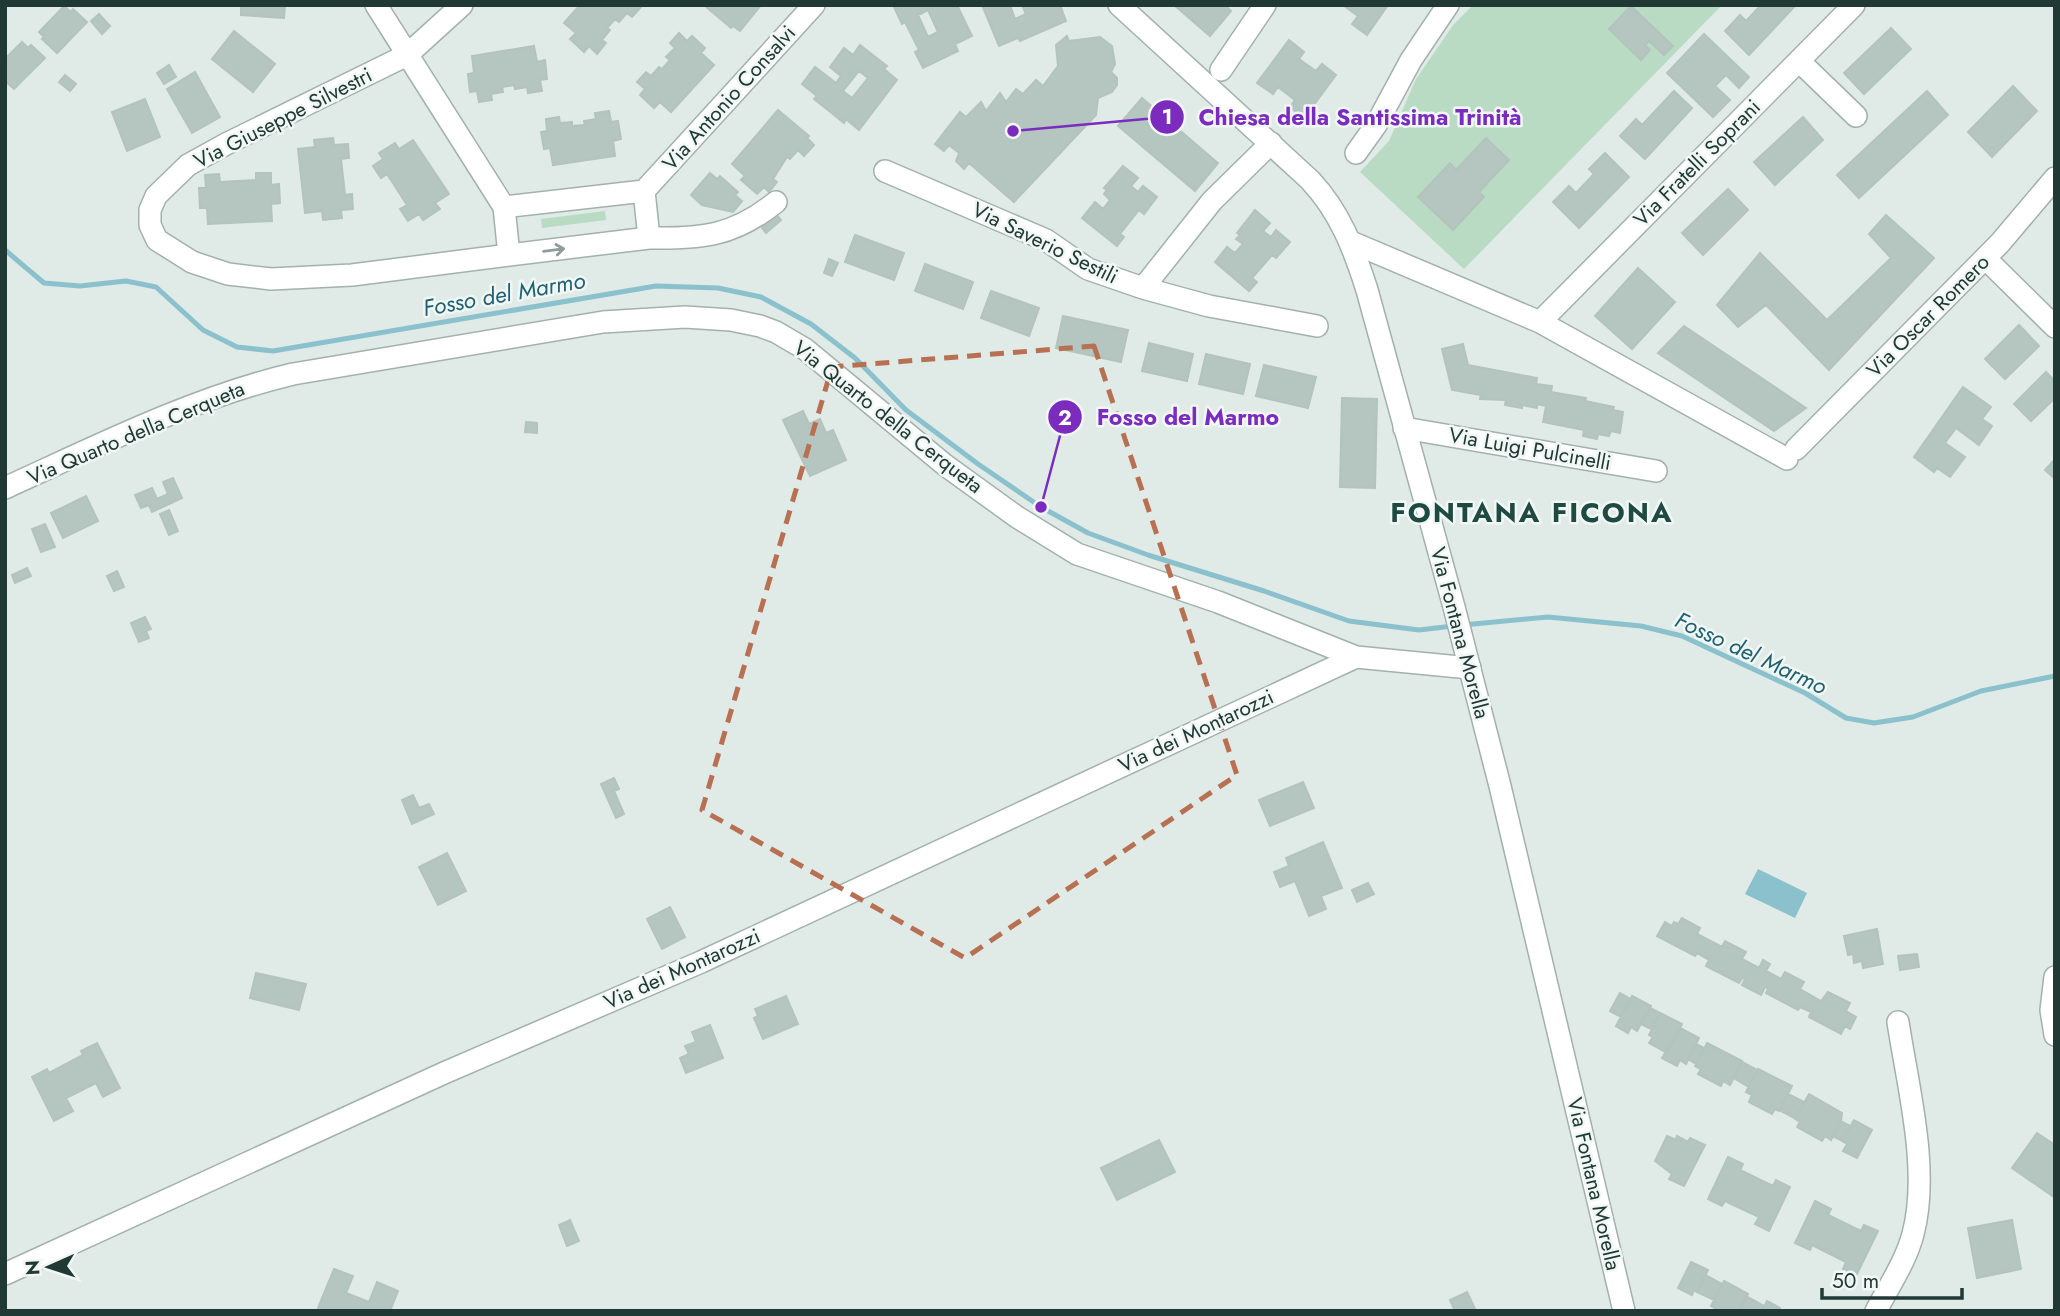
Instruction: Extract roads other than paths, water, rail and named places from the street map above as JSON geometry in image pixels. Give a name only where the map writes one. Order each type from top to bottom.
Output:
[{"type":"street","points":[[376,5],[504,207],[509,255],[649,238],[694,238],[720,233],[744,224],[776,202]]},
{"type":"street","points":[[407,55],[462,5]]},
{"type":"street","name":"Via Antonio Consalvi","points":[[644,191],[814,5]]},
{"type":"street","name":"Via Fontana Morella","points":[[1119,5],[1271,143],[1323,195],[1351,242],[1367,290],[1454,607],[1624,1311]]},
{"type":"street","points":[[1221,70],[1265,5]]},
{"type":"street","points":[[1356,153],[1376,125],[1411,60],[1448,5]]},
{"type":"street","name":"Via Fratelli Soprani","points":[[1540,322],[1854,5]]},
{"type":"street","name":"Via Giuseppe Silvestri","points":[[407,55],[188,165],[162,189],[152,203],[149,217],[152,232],[164,246],[203,266],[228,274],[271,279],[352,275],[509,255]]},
{"type":"street","points":[[1799,61],[1856,116]]},
{"type":"street","name":"Via Saverio Sestili","points":[[885,171],[1046,240],[1088,269],[1143,288],[1212,201],[1271,143]]},
{"type":"street","name":"Via Oscar Romero","points":[[1540,322],[1792,454],[1985,258],[2055,178]]},
{"type":"street","points":[[504,207],[644,191],[649,238]]},
{"type":"street","points":[[1351,242],[1540,322]]},
{"type":"street","points":[[1985,258],[2055,327]]},
{"type":"street","points":[[1143,288],[1209,306],[1317,326]]},
{"type":"street","name":"Via Quarto della Cerqueta","points":[[5,488],[204,401],[256,383],[293,374],[603,322],[673,318],[731,320],[760,326],[790,340],[819,360],[945,465],[1017,517],[1088,559],[1218,602],[1356,657],[1467,659]]},
{"type":"street","name":"Via Luigi Pulcinelli","points":[[1404,428],[1656,471]]},
{"type":"street","name":"Via dei Montarozzi","points":[[5,1274],[444,1073],[701,961],[1356,657]]},
{"type":"street","points":[[2055,977],[2050,1010],[2055,1035]]},
{"type":"street","points":[[1877,1311],[1909,1248],[1920,1193],[1919,1158],[1898,1022]]},
{"type":"water","points":[[1758,869],[1807,893],[1795,918],[1745,894]]},
{"type":"waterway","name":"Fosso del Marmo","points":[[5,250],[44,283],[80,286],[126,281],[156,287],[203,330],[237,347],[273,351],[656,286],[718,288],[761,297],[811,324],[855,358],[906,410],[978,464],[1041,507],[1088,533],[1349,621],[1419,630],[1453,626]]},
{"type":"waterway","name":"Fosso del Marmo","points":[[1463,625],[1548,617],[1641,626],[1682,636],[1805,693],[1846,718],[1874,723],[1913,717],[1981,691],[2055,676]]},
{"type":"place","name":"Chiesa della Santissima Trinità","points":[[1013,131]]},
{"type":"place","name":"Fosso del Marmo","points":[[1041,507]]},
{"type":"district","name":"FONTANA FICONA","points":[[1532,512]]}]
